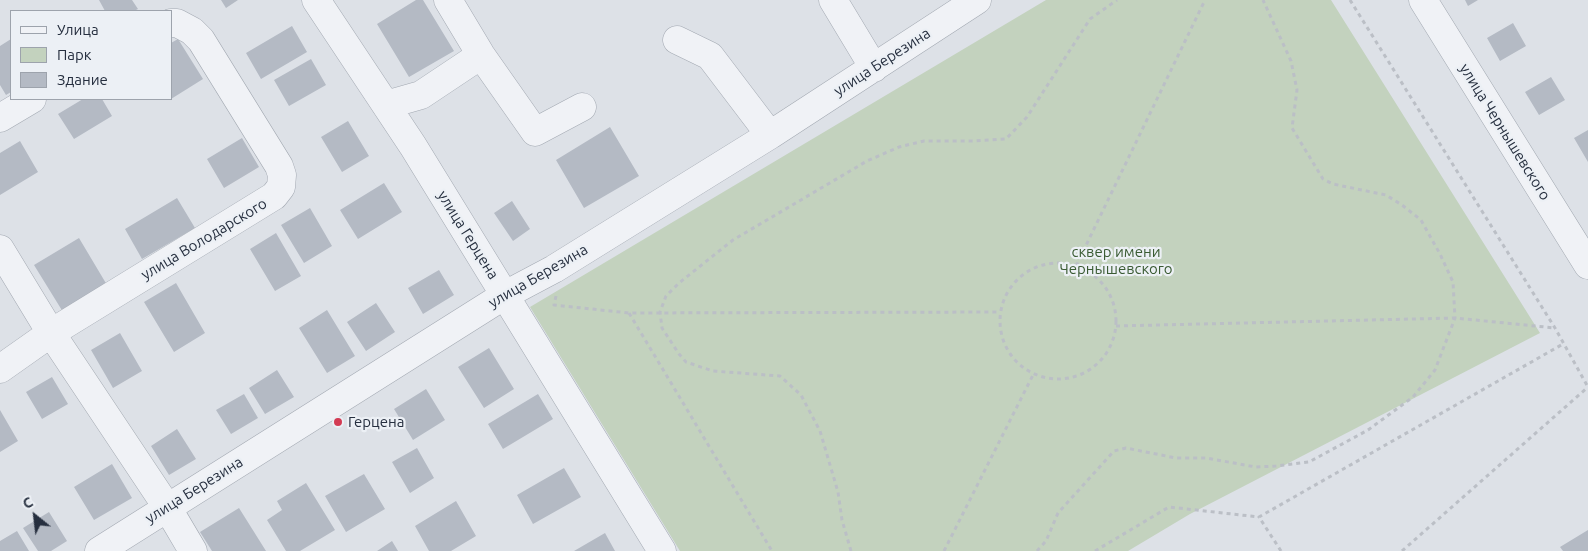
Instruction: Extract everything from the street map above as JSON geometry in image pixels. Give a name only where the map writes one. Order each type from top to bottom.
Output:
[{"type":"street","name":"улица Герцена","points":[[316,0],[412,146],[662,551]]},
{"type":"street","points":[[448,0],[481,55],[535,132],[582,107]]},
{"type":"street","points":[[834,0],[874,68]]},
{"type":"street","name":"улица Березина","points":[[99,551],[505,295],[554,269],[770,135],[977,0]]},
{"type":"street","name":"улица Чернышевского","points":[[1423,0],[1588,265]]},
{"type":"street","name":"улица Володарского","points":[[0,369],[51,333],[274,196],[281,187],[282,175],[279,166],[201,40],[192,31],[178,23],[172,23]]},
{"type":"street","points":[[677,40],[710,56],[770,135]]},
{"type":"street","points":[[386,105],[421,95],[481,55]]},
{"type":"street","points":[[412,146],[421,95]]},
{"type":"street","points":[[0,118],[30,100]]},
{"type":"street","points":[[0,249],[51,333],[167,507],[193,551]]},
{"type":"path","points":[[851,551],[842,520],[838,492],[820,430],[801,395],[780,376],[713,371],[686,362],[678,354],[662,328],[660,312],[666,296],[679,283],[733,240],[867,161],[899,147],[924,140],[973,141],[1006,139],[1027,117],[1090,19],[1117,0]]},
{"type":"path","points":[[1076,266],[1205,0]]},
{"type":"path","points":[[1037,551],[1046,541],[1058,513],[1114,452],[1126,448],[1176,458],[1206,458],[1256,467],[1309,462],[1368,430],[1413,397],[1435,370],[1455,318],[1453,282],[1421,220],[1386,195],[1333,184],[1323,178],[1292,128],[1297,90],[1291,61],[1264,0]]},
{"type":"path","points":[[1350,0],[1555,328],[1588,387],[1402,551]]},
{"type":"path","points":[[1060,263],[1076,266],[1093,274],[1107,289],[1114,306],[1116,326],[1112,341],[1105,355],[1094,367],[1080,375],[1064,379],[1048,379],[1033,374],[1018,364],[1006,349],[1000,331],[999,312],[1004,296],[1014,282],[1027,271],[1043,264],[1060,263]]},
{"type":"path","points":[[558,289],[554,305],[629,313],[999,312]]},
{"type":"path","points":[[629,313],[772,551]]},
{"type":"path","points":[[1116,326],[1455,318],[1555,328]]},
{"type":"path","points":[[1095,551],[1169,506],[1258,517],[1564,344]]},
{"type":"path","points":[[944,551],[1033,374]]},
{"type":"path","points":[[1258,517],[1281,551]]},
{"type":"green space","name":"сквер имени Чернышевского","points":[[1046,0],[1331,0],[1540,333],[1190,514],[1128,551],[680,551],[530,307]]},
{"type":"building","points":[[99,0],[132,0],[138,9],[136,10],[104,10]]},
{"type":"building","points":[[221,0],[238,0],[226,8]]},
{"type":"building","points":[[416,0],[423,0],[454,51],[409,77],[377,24]]},
{"type":"building","points":[[1465,0],[1478,0],[1468,6]]},
{"type":"building","points":[[1513,23],[1526,46],[1500,61],[1487,38]]},
{"type":"building","points":[[292,26],[307,52],[261,79],[246,53]]},
{"type":"building","points":[[178,39],[203,79],[172,98],[172,42]]},
{"type":"building","points":[[10,40],[10,93],[6,95],[0,85],[0,46]]},
{"type":"building","points":[[311,59],[326,85],[289,106],[274,80]]},
{"type":"building","points":[[1551,77],[1565,100],[1539,115],[1525,92]]},
{"type":"building","points":[[81,100],[103,100],[112,116],[74,139],[58,114]]},
{"type":"building","points":[[348,121],[369,156],[342,172],[321,137]]},
{"type":"building","points":[[610,127],[639,176],[584,208],[556,160]]},
{"type":"building","points":[[1588,130],[1588,162],[1574,138]]},
{"type":"building","points":[[242,138],[259,167],[224,188],[207,159]]},
{"type":"building","points":[[20,141],[38,172],[0,195],[0,153]]},
{"type":"building","points":[[384,183],[402,212],[358,239],[340,210]]},
{"type":"building","points":[[177,198],[195,228],[142,259],[125,229]]},
{"type":"building","points":[[512,201],[530,229],[513,241],[494,213]]},
{"type":"building","points":[[310,208],[332,246],[304,263],[281,225]]},
{"type":"building","points":[[276,233],[301,276],[275,291],[250,249]]},
{"type":"building","points":[[79,238],[107,285],[63,312],[34,265]]},
{"type":"building","points":[[439,270],[454,295],[423,314],[408,288]]},
{"type":"building","points":[[176,283],[205,333],[174,352],[144,302]]},
{"type":"building","points":[[376,303],[395,332],[366,351],[347,322]]},
{"type":"building","points":[[327,310],[355,356],[327,373],[299,328]]},
{"type":"building","points":[[120,333],[142,371],[113,388],[91,350]]},
{"type":"building","points":[[489,348],[514,389],[484,408],[458,367]]},
{"type":"building","points":[[277,370],[294,397],[265,414],[249,388]]},
{"type":"building","points":[[52,377],[68,404],[42,419],[26,392]]},
{"type":"building","points":[[426,389],[445,420],[413,440],[394,409]]},
{"type":"building","points":[[244,394],[258,418],[231,434],[216,410]]},
{"type":"building","points":[[538,394],[553,419],[503,449],[488,424]]},
{"type":"building","points":[[0,410],[18,441],[0,452]]},
{"type":"building","points":[[177,429],[196,459],[169,475],[151,446]]},
{"type":"building","points":[[417,448],[434,478],[410,493],[392,462]]},
{"type":"building","points":[[112,464],[132,498],[94,520],[74,487]]},
{"type":"building","points":[[564,468],[581,497],[533,524],[517,495]]},
{"type":"building","points":[[364,474],[385,509],[346,532],[325,496]]},
{"type":"building","points":[[306,483],[335,530],[300,551],[286,551],[267,520],[282,510],[277,501]]},
{"type":"building","points":[[456,501],[476,536],[451,551],[429,551],[415,526]]},
{"type":"building","points":[[239,508],[266,551],[212,551],[200,532]]},
{"type":"building","points":[[49,512],[67,541],[51,551],[38,551],[23,528]]},
{"type":"building","points":[[1588,530],[1588,551],[1563,551],[1560,547]]},
{"type":"building","points":[[17,531],[29,551],[0,551],[0,541]]},
{"type":"building","points":[[605,533],[615,551],[574,551]]},
{"type":"building","points":[[392,541],[398,551],[377,551]]},
{"type":"place","name":"Герцена","points":[[338,422]]}]
